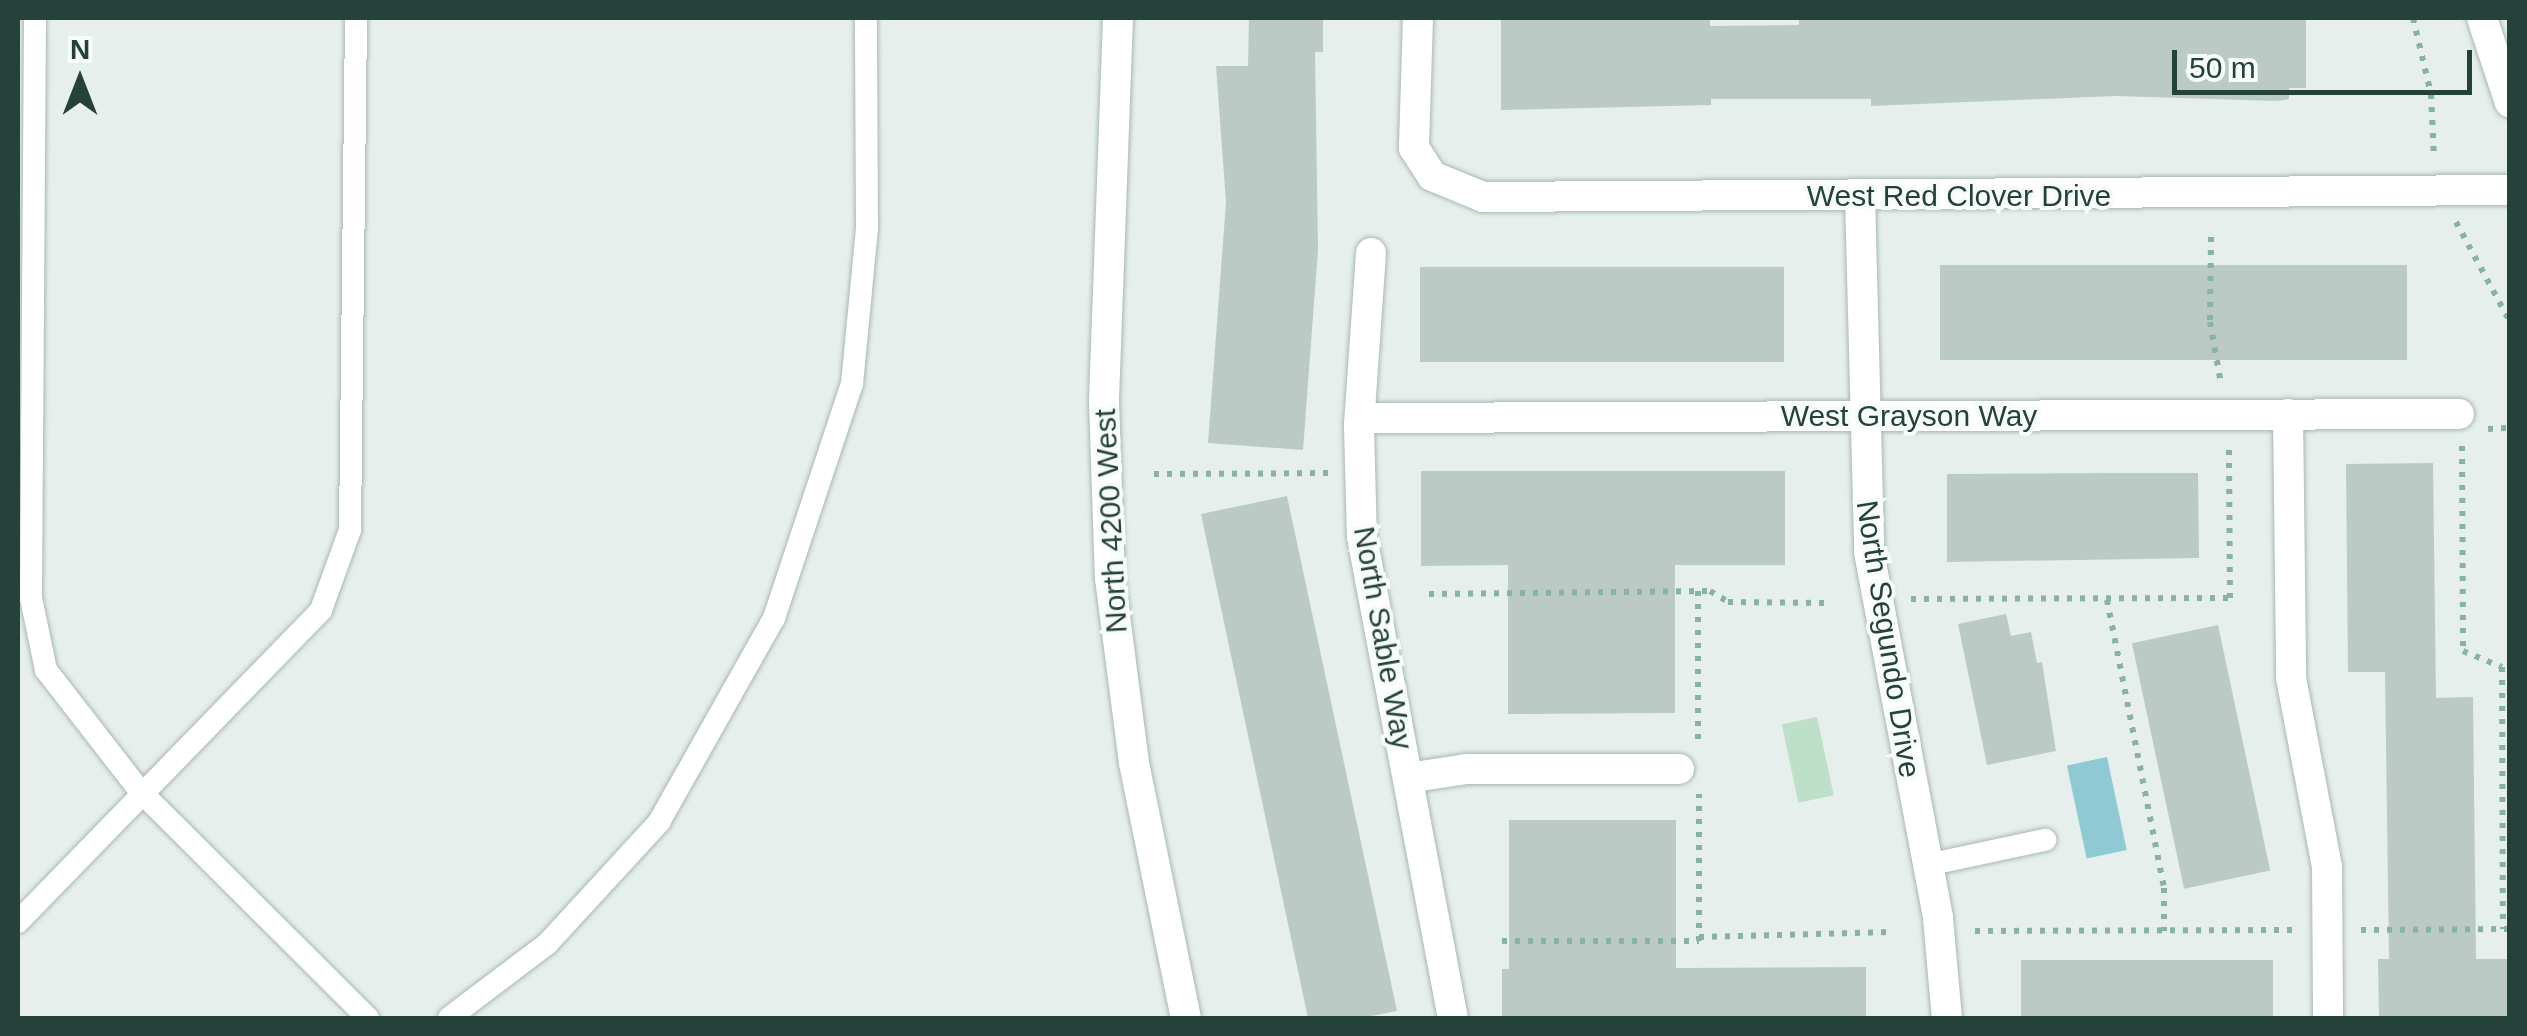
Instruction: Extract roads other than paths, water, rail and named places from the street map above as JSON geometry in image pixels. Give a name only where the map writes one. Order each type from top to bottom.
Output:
[{"type":"street","name":"North 4200 West","points":[[1118,18],[1104,401],[1110,578],[1134,763],[1186,1018]]},
{"type":"street","name":"West Red Clover Drive","points":[[1418,18],[1414,128],[1420,161],[1447,187],[1483,196],[1860,197],[2510,190]]},
{"type":"street","points":[[2482,18],[2510,103]]},
{"type":"street","name":"North Segundo Drive","points":[[1860,197],[1868,552],[1927,865],[1947,1018]]},
{"type":"street","name":"North Sable Way","points":[[1371,253],[1360,418],[1368,584],[1453,1018]]},
{"type":"street","points":[[2288,414],[2290,678],[2327,866],[2328,1018]]},
{"type":"street","name":"West Grayson Way","points":[[1360,418],[2288,414],[2466,424]]},
{"type":"street","points":[[1408,778],[1466,769],[1689,776]]},
{"type":"lane","points":[[35,18],[26,52],[31,598],[46,670],[140,792],[368,1018]]},
{"type":"lane","points":[[18,922],[140,792],[321,610],[350,530],[356,18]]},
{"type":"lane","points":[[449,1018],[548,944],[659,822],[774,618],[852,384],[867,226],[866,18]]},
{"type":"lane","points":[[1927,865],[2045,840]]},
{"type":"water","points":[[2107,757],[2127,850],[2087,858],[2067,766]]}]
